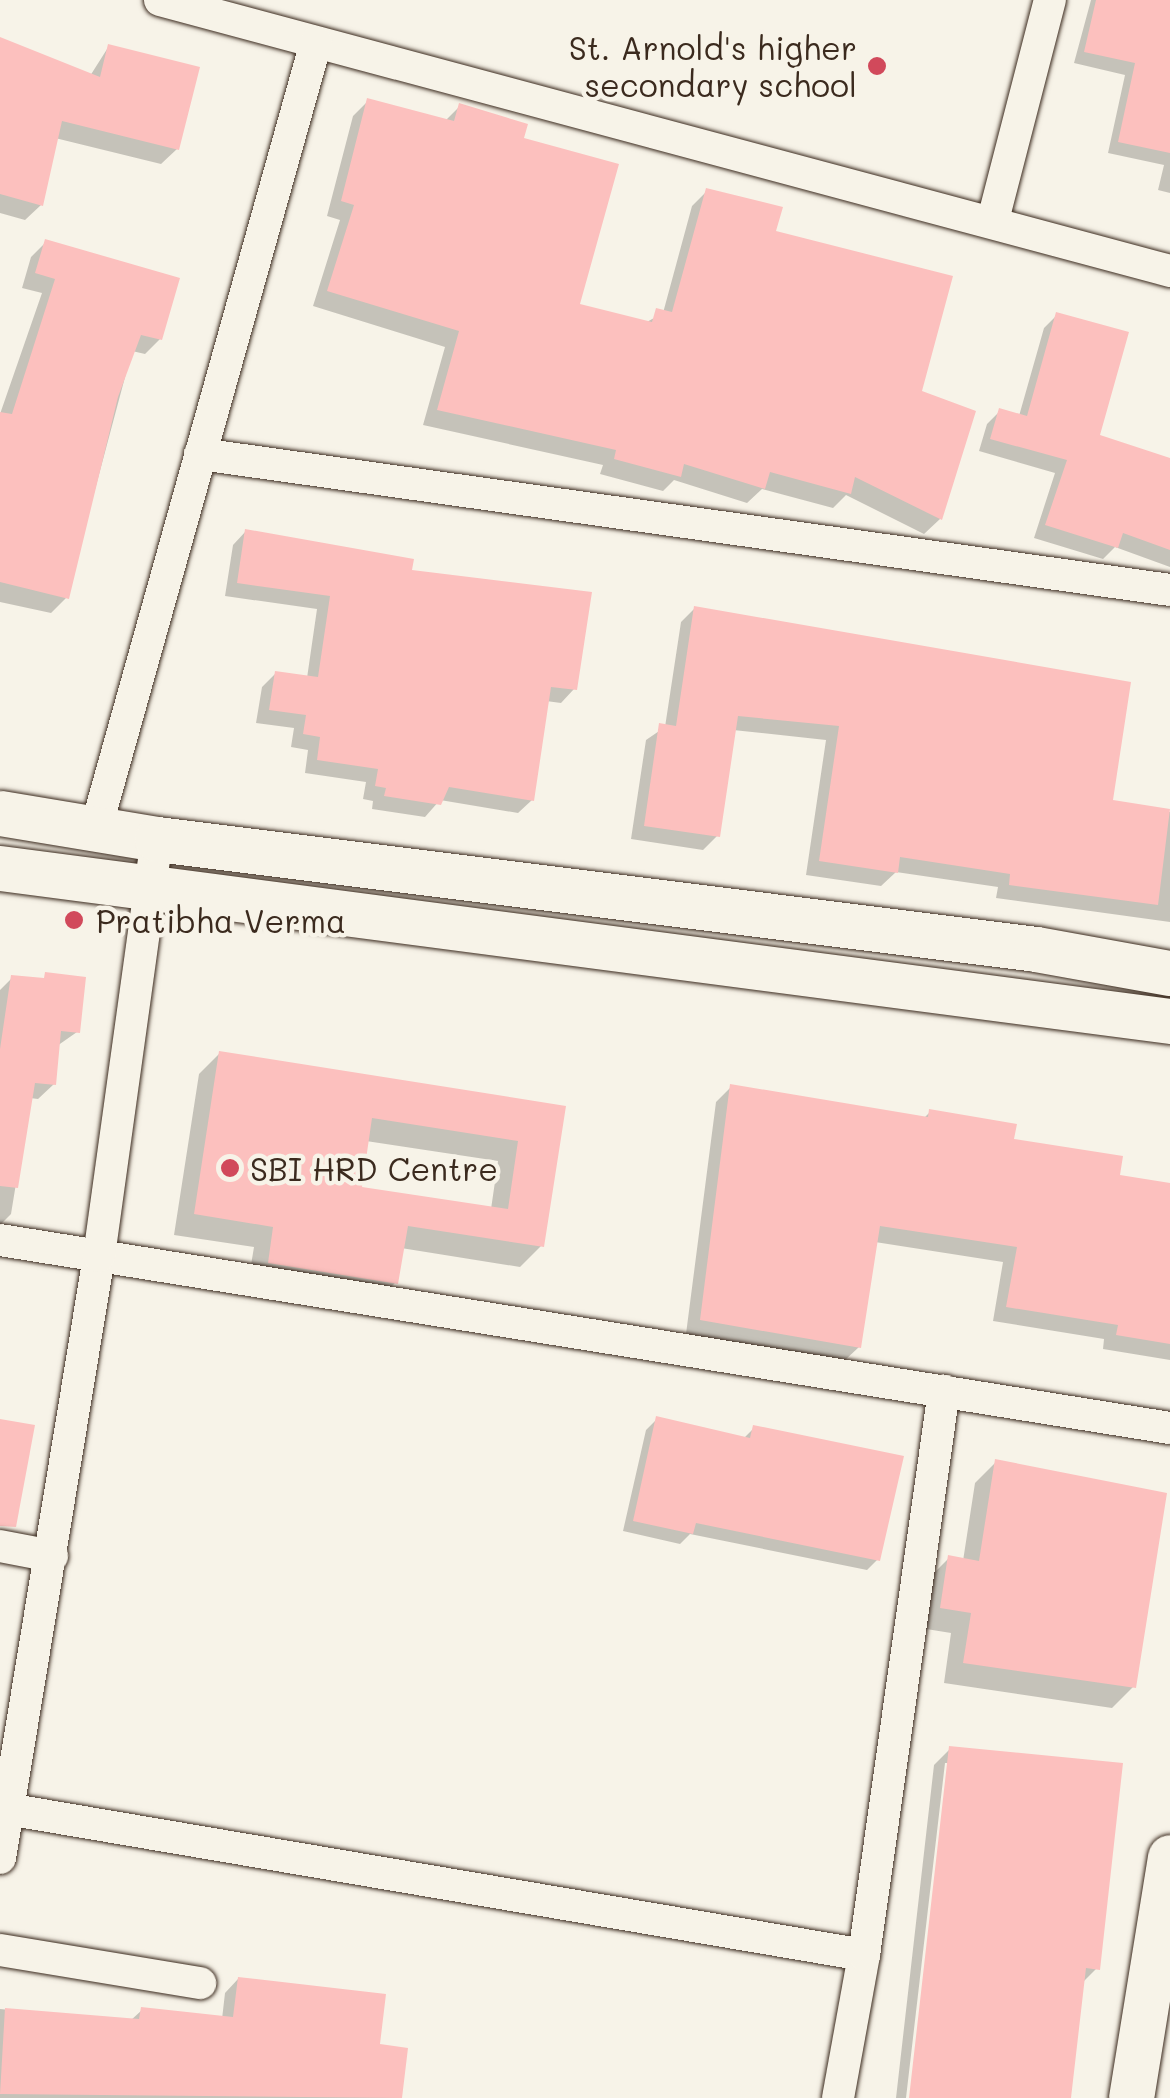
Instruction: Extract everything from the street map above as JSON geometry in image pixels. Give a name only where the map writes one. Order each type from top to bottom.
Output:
[{"type":"main road","points":[[0,813],[157,839],[1036,949],[1170,974]]},
{"type":"main road","points":[[0,868],[151,892],[1170,1020]]},
{"type":"main road","points":[[1131,2098],[1170,1856]]},
{"type":"street","points":[[160,0],[993,220],[1170,271]]},
{"type":"street","points":[[993,220],[1050,0]]},
{"type":"street","points":[[96,828],[316,42]]},
{"type":"street","points":[[200,454],[1170,590]]},
{"type":"street","points":[[0,1858],[52,1556],[157,839]]},
{"type":"street","points":[[0,1240],[1170,1428]]},
{"type":"street","points":[[838,2098],[864,1955],[944,1391]]},
{"type":"street","points":[[0,1546],[52,1556]]},
{"type":"street","points":[[7,1808],[864,1955]]},
{"type":"street","points":[[0,1950],[200,1983]]},
{"type":"building","points":[[1096,0],[1170,0],[1170,153],[1118,142],[1135,63],[1084,52]]},
{"type":"building","points":[[0,37],[100,77],[108,44],[200,67],[179,150],[62,121],[43,206],[0,194]]},
{"type":"building","points":[[367,98],[454,121],[459,103],[528,124],[524,138],[619,164],[580,304],[652,322],[656,308],[672,312],[706,188],[783,207],[776,231],[953,276],[922,391],[976,411],[942,520],[855,477],[851,494],[770,472],[765,489],[684,464],[681,477],[614,459],[616,450],[437,410],[459,331],[327,291],[354,205],[341,201]]},
{"type":"building","points":[[45,239],[180,278],[162,340],[141,335],[118,397],[69,599],[0,582],[0,412],[12,414],[55,279],[35,273]]},
{"type":"building","points":[[1056,312],[1129,332],[1100,435],[1170,458],[1170,550],[1123,533],[1118,548],[1045,525],[1067,460],[990,439],[999,408],[1027,416]]},
{"type":"building","points":[[245,529],[414,559],[412,570],[592,592],[577,690],[551,687],[534,801],[449,787],[441,805],[384,796],[386,788],[375,786],[378,769],[317,760],[320,737],[303,734],[306,715],[269,710],[275,671],[318,677],[330,596],[237,583]]},
{"type":"building","points":[[694,606],[1131,682],[1113,800],[1170,809],[1158,905],[1009,885],[1010,874],[900,857],[898,873],[819,861],[839,726],[738,716],[720,837],[644,826],[659,723],[676,726]]},
{"type":"building","points":[[45,972],[86,977],[80,1033],[61,1031],[56,1085],[35,1083],[18,1188],[0,1186],[0,1049],[11,975],[44,978]]},
{"type":"building","name":"SBI HRD Centre","points":[[219,1051],[566,1106],[544,1247],[408,1226],[398,1284],[268,1263],[273,1227],[194,1214]],"holes":[[[372,1118],[518,1141],[508,1209],[362,1187]]]},
{"type":"building","points":[[730,1084],[928,1117],[929,1109],[1017,1124],[1014,1139],[1123,1156],[1120,1175],[1170,1183],[1170,1344],[1116,1335],[1118,1325],[1006,1307],[1017,1247],[880,1226],[861,1348],[700,1320]]},
{"type":"building","points":[[656,1416],[750,1438],[753,1425],[904,1456],[880,1561],[696,1523],[693,1534],[633,1521]]},
{"type":"building","points":[[0,1419],[35,1425],[16,1527],[0,1526]]},
{"type":"building","points":[[995,1459],[1167,1493],[1136,1688],[963,1663],[971,1613],[940,1608],[948,1555],[979,1561]]},
{"type":"building","points":[[949,1746],[1123,1763],[1100,1970],[1086,1968],[1071,2098],[909,2098]]},
{"type":"building","points":[[238,1977],[386,1994],[380,2044],[408,2048],[402,2098],[0,2094],[5,2008],[139,2019],[141,2007],[233,2017]]},
{"type":"place","name":"St. Arnold's higher secondary school","points":[[877,66]]},
{"type":"place","name":"Pratibha Verma","points":[[74,920]]},
{"type":"place","name":"SBI HRD Centre","points":[[230,1168]]}]
